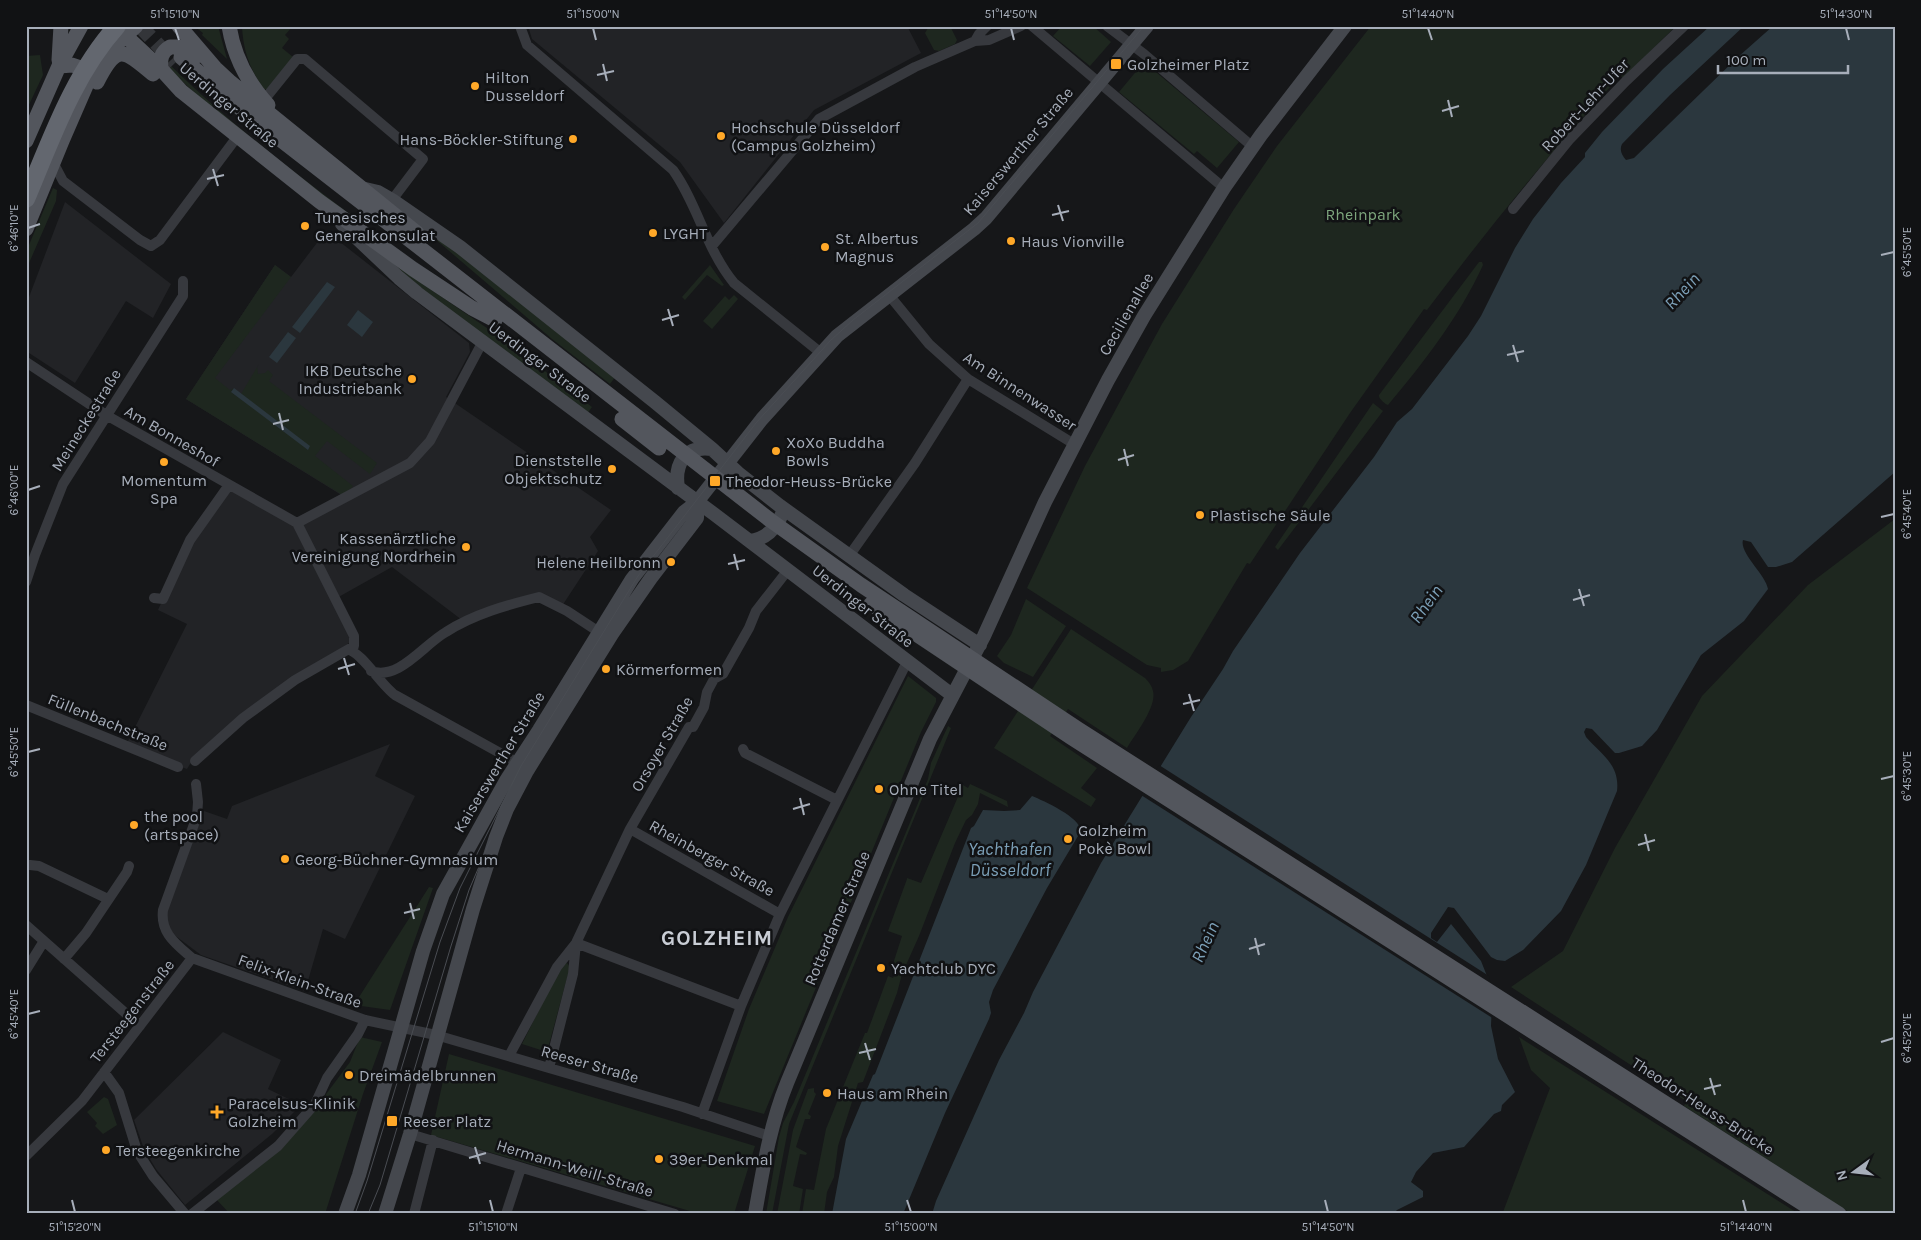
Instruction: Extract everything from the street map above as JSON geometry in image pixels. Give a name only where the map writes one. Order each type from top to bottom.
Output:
[{"type":"highway","points":[[26,172],[69,73],[102,26]]},
{"type":"highway","points":[[26,199],[74,90],[98,50],[124,28]]},
{"type":"main road","points":[[59,66],[61,26]]},
{"type":"main road","points":[[26,141],[59,66],[81,26]]},
{"type":"main road","points":[[26,229],[110,26]]},
{"type":"main road","name":"Uerdinger Straße","points":[[179,26],[215,68],[360,188]]},
{"type":"main road","points":[[229,26],[236,54],[244,71],[260,96],[301,141]]},
{"type":"main road","points":[[83,95],[124,28]]},
{"type":"main road","name":"Uerdinger Straße","points":[[124,28],[181,91],[319,201]]},
{"type":"main road","points":[[161,69],[160,60],[163,53],[170,47],[175,46],[182,47],[215,68]]},
{"type":"main road","points":[[83,95],[91,92],[108,60],[121,55],[133,58],[152,74],[181,91]]},
{"type":"main road","points":[[665,446],[495,320],[232,115],[203,90],[178,60],[484,298],[665,446],[757,522],[854,593],[1545,1033]]},
{"type":"main road","points":[[59,66],[72,65],[81,68],[85,77],[83,95]]},
{"type":"main road","points":[[360,188],[458,267],[484,298]]},
{"type":"main road","points":[[319,201],[413,269],[472,308],[495,320]]},
{"type":"main road","name":"Theodor-Heuss-Brücke","points":[[1545,1033],[1820,1214]]},
{"type":"main road","name":"Theodor-Heuss-Brücke","points":[[1545,1033],[1839,1214]]},
{"type":"street","name":"Uerdinger Straße","points":[[222,26],[228,49],[239,70],[260,96],[297,59],[306,59],[423,159],[392,200]]},
{"type":"street","points":[[520,26],[527,45],[672,170],[690,197],[718,262],[734,282],[821,353]]},
{"type":"street","points":[[975,41],[987,26]]},
{"type":"street","points":[[712,246],[819,119],[910,69],[975,41],[989,40],[1021,26]]},
{"type":"street","points":[[1032,26],[1224,188]]},
{"type":"street","points":[[1108,26],[1122,39],[1132,44],[1253,147]]},
{"type":"street","name":"Kaiserswerther Straße","points":[[345,1214],[359,1175],[425,944],[443,894],[507,779],[639,569],[684,512],[697,502],[762,419],[821,353],[854,321],[968,234],[986,218],[1147,26]]},
{"type":"street","name":"Cecilienallee","points":[[980,645],[1074,444],[1144,316],[1224,188],[1345,26]]},
{"type":"street","name":"Robert-Lehr-Ufer","points":[[1513,209],[1569,140],[1626,81],[1684,26]]},
{"type":"street","points":[[53,162],[63,181],[140,240],[151,246],[160,240],[237,137]]},
{"type":"street","name":"Uerdinger Straße","points":[[360,188],[378,192],[392,200],[460,248],[712,449],[780,506],[849,556],[980,645]]},
{"type":"street","name":"Uerdinger Straße","points":[[319,201],[399,278],[952,695]]},
{"type":"street","name":"Meineckestraße","points":[[26,582],[64,484],[183,296],[183,282]]},
{"type":"street","name":"Am Binnenwasser","points":[[889,295],[929,344],[968,379],[1074,444]]},
{"type":"street","points":[[195,761],[251,712],[296,680],[355,644],[354,636],[297,523],[417,458],[435,432],[483,341]]},
{"type":"street","name":"Am Bonneshof","points":[[26,362],[106,415],[297,523]]},
{"type":"street","points":[[849,556],[915,464],[968,379]]},
{"type":"street","points":[[678,488],[677,470],[686,454],[696,449],[712,449]]},
{"type":"street","name":"Am Bonneshof","points":[[154,598],[163,599],[190,540],[228,485]]},
{"type":"street","name":"Kaiserswerther Straße","points":[[385,1214],[410,1134],[436,1035],[473,909],[507,809],[528,771],[612,634],[651,578],[698,518],[697,502]]},
{"type":"street","points":[[750,541],[759,540],[767,536],[782,515],[780,506]]},
{"type":"street","name":"Orsoyer Straße","points":[[508,1056],[557,967],[576,943],[630,829],[689,727],[693,727],[704,707],[706,692],[714,679],[723,674],[749,628],[756,611],[788,570]]},
{"type":"street","points":[[371,671],[381,674],[394,671],[445,632],[481,614],[539,596],[568,611],[599,632]]},
{"type":"street","name":"Rotterdamer Straße","points":[[756,1214],[769,1136],[781,1098],[916,770],[952,695],[980,645]]},
{"type":"street","points":[[348,650],[356,653],[395,695],[518,763]]},
{"type":"street","points":[[702,1114],[741,1006],[780,914],[907,662]]},
{"type":"street","name":"Füllenbachstraße","points":[[26,705],[178,767]]},
{"type":"street","points":[[743,749],[745,753],[837,800]]},
{"type":"street","name":"Tersteegenstraße","points":[[26,1156],[80,1102],[192,958],[168,935],[164,929],[162,918],[163,910],[197,816],[196,784]]},
{"type":"street","name":"Rheinberger Straße","points":[[630,829],[780,914]]},
{"type":"street","points":[[30,865],[39,866],[108,899]]},
{"type":"street","points":[[64,959],[86,932],[129,866]]},
{"type":"street","points":[[26,925],[140,1026]]},
{"type":"street","points":[[26,970],[44,941]]},
{"type":"street","points":[[576,943],[741,1006]]},
{"type":"street","name":"Orsoyer Straße","points":[[548,1068],[574,974],[576,943]]},
{"type":"street","name":"Felix-Klein-Straße","points":[[192,958],[365,1020],[400,1028]]},
{"type":"street","points":[[192,1214],[278,1146],[315,1104],[327,1078],[358,1034],[365,1020]]},
{"type":"street","name":"Reeser Straße","points":[[400,1028],[436,1035],[508,1056],[769,1136]]},
{"type":"street","points":[[104,1072],[119,1093],[137,1151],[153,1176],[185,1214]]},
{"type":"street","name":"Hermann-Weill-Straße","points":[[410,1134],[655,1211],[675,1214]]},
{"type":"street","points":[[414,1214],[432,1140]]},
{"type":"street","points":[[506,1214],[521,1168]]},
{"type":"shaded area","name":"Hochschule Düsseldorf (Campus Golzheim)","points":[[528,26],[907,26],[921,53],[814,110],[724,223],[680,162],[532,39]]},
{"type":"shaded area","points":[[65,202],[171,284],[153,318],[126,301],[75,383],[26,351],[26,305]]},
{"type":"shaded area","points":[[326,231],[469,343],[470,352],[446,397],[611,510],[590,537],[598,551],[562,606],[538,597],[462,620],[392,567],[335,599],[355,639],[295,680],[193,759],[187,769],[125,747],[187,624],[158,610],[190,540],[229,486],[297,522],[343,496],[186,399],[275,265],[291,277]]},
{"type":"shaded area","name":"Georg-Büchner-Gymnasium","points":[[390,744],[375,776],[415,796],[345,939],[323,929],[305,991],[201,955],[173,934],[166,920],[167,910],[204,811],[227,819],[232,806]]},
{"type":"shaded area","name":"Paracelsus-Klinik Golzheim","points":[[223,1032],[281,1060],[268,1089],[301,1105],[272,1134],[185,1205],[156,1169],[144,1149],[134,1120]]},
{"type":"green space","points":[[194,26],[218,26],[227,59],[202,35],[203,33]]},
{"type":"green space","points":[[242,26],[293,26],[285,35],[289,39],[282,48],[293,57],[267,89],[264,89],[251,67],[244,43]]},
{"type":"green space","points":[[927,26],[950,26],[957,40],[955,44],[939,51],[934,50],[925,33],[928,28]]},
{"type":"green space","points":[[1062,26],[1093,26],[1111,42],[1090,66],[1053,36]]},
{"type":"green space","name":"Rheinpark","points":[[1371,26],[1676,26],[1623,78],[1620,76],[1594,104],[1520,191],[1427,310],[1424,309],[1350,413],[1250,564],[1247,563],[1188,661],[1173,670],[1161,672],[1161,668],[1147,665],[1027,588],[1085,466],[1162,324],[1234,209],[1277,146]]},
{"type":"green space","points":[[40,55],[43,75],[26,111],[26,56]]},
{"type":"green space","points":[[1144,62],[1239,142],[1217,168],[1197,151],[1194,154],[1119,92]]},
{"type":"green space","points":[[171,66],[225,116],[400,252],[354,220],[196,94],[169,69]]},
{"type":"green space","points":[[53,188],[57,190],[56,201],[26,270],[26,252]]},
{"type":"green space","points":[[428,230],[616,376],[610,384],[552,339],[427,232]]},
{"type":"green space","points":[[382,256],[500,337],[592,407],[587,414],[461,320]]},
{"type":"green space","points":[[1479,262],[1482,262],[1483,265],[1452,321],[1428,355],[1388,405],[1379,395]]},
{"type":"green space","points":[[275,265],[291,277],[215,378],[230,390],[234,388],[231,392],[310,447],[241,394],[257,367],[258,374],[265,373],[268,370],[273,375],[269,381],[377,463],[370,474],[327,441],[315,456],[353,486],[344,496],[186,399]]},
{"type":"green space","points":[[710,265],[724,285],[722,286],[707,275],[685,300],[682,297]]},
{"type":"green space","points":[[734,295],[738,299],[712,329],[703,321],[725,296],[729,300]]},
{"type":"green space","points":[[1373,403],[1383,411],[1278,550],[1275,547]]},
{"type":"green space","points":[[1895,519],[1895,1214],[1852,1214],[1684,1106],[1686,1101],[1511,987],[1563,951],[1615,848],[1702,696],[1808,585]]},
{"type":"green space","points":[[1026,599],[1066,626],[1033,677],[1004,663],[997,656],[1011,635]]},
{"type":"green space","points":[[1071,629],[1145,678],[1153,691],[1152,705],[1149,712],[1127,748],[1068,709],[1050,736],[1097,768],[1081,788],[1096,799],[1091,807],[994,748]]},
{"type":"green space","points":[[908,676],[936,698],[936,702],[921,732],[764,1114],[717,1101],[749,1009],[788,917]]},
{"type":"green space","points":[[948,726],[951,728],[789,1124],[772,1214],[766,1214],[783,1123],[794,1102],[928,779],[931,763]]},
{"type":"green space","points":[[970,784],[1007,801],[1008,807],[980,793],[978,804],[972,815],[966,820],[902,974],[897,993],[863,1082],[858,1083],[838,1146],[834,1177],[827,1192],[824,1214],[802,1214],[806,1189],[814,1190],[826,1129],[865,1033],[867,1033],[888,976],[893,978],[897,969],[892,967],[902,936],[888,931],[907,878],[921,883],[963,785],[968,788]]},
{"type":"green space","points":[[429,887],[433,888],[390,1010],[354,1005]]},
{"type":"green space","points":[[567,963],[570,967],[547,1052],[522,1044],[562,964]]},
{"type":"green space","points":[[360,1037],[382,1042],[363,1094],[325,1214],[230,1214],[216,1199],[318,1105],[350,1062]]},
{"type":"green space","points":[[1519,1037],[1799,1214],[1482,1214],[1503,1212],[1550,1088],[1531,1070]]},
{"type":"green space","name":"Reeser Platz","points":[[449,1054],[755,1146],[734,1214],[700,1214],[431,1135]]},
{"type":"green space","points":[[814,1088],[816,1094],[808,1114],[811,1116],[810,1119],[805,1119],[796,1147],[807,1153],[806,1155],[800,1154],[793,1186],[803,1189],[799,1214],[777,1214],[793,1130],[808,1089]]},
{"type":"green space","points":[[104,1097],[108,1099],[117,1125],[103,1134],[95,1126],[97,1123],[87,1112]]},
{"type":"water","name":"Rhein","points":[[1710,26],[1744,26],[1670,95],[1622,144],[1621,152],[1626,160],[1634,158],[1738,57],[1773,26],[1895,26],[1895,472],[1792,562],[1776,567],[1768,567],[1751,542],[1743,540],[1745,551],[1763,577],[1768,589],[1744,621],[1701,655],[1657,730],[1642,746],[1615,753],[1592,729],[1586,728],[1584,732],[1586,737],[1613,767],[1616,774],[1617,791],[1586,865],[1561,911],[1523,950],[1505,961],[1491,957],[1454,908],[1448,907],[1431,933],[1431,938],[1437,942],[1451,924],[1481,961],[1489,981],[1492,1001],[1491,1026],[1498,1059],[1515,1092],[1502,1105],[1501,1111],[1494,1114],[1464,1147],[1433,1153],[1416,1172],[1411,1182],[1423,1191],[1423,1197],[1397,1210],[1393,1214],[932,1214],[936,1201],[999,1060],[1101,863],[1233,651],[1300,553],[1374,457],[1397,422],[1412,409],[1468,336],[1481,316],[1515,248],[1533,219],[1561,183],[1585,157],[1585,153],[1602,132],[1663,69]]},
{"type":"water","points":[[327,282],[335,287],[300,333],[292,327]]},
{"type":"water","points":[[358,310],[373,322],[362,337],[347,325]]},
{"type":"water","points":[[288,332],[296,338],[277,363],[269,357]]},
{"type":"water","points":[[234,388],[310,446],[308,450],[231,392]]},
{"type":"water","name":"Yachthafen Düsseldorf","points":[[1032,796],[1053,806],[1075,820],[1081,831],[1047,888],[993,990],[989,1002],[991,1013],[989,1019],[945,1113],[903,1214],[832,1214],[846,1139],[875,1074],[971,828],[983,810],[1020,810]]},
{"type":"pier","points":[[1159,765],[1489,976],[1495,1001],[1494,1019],[1141,795]]},
{"type":"tunnel","points":[[140,26],[175,63]]},
{"type":"tram line","points":[[355,1214],[367,1181],[440,942],[460,888],[521,766],[638,576],[756,423],[830,341],[853,320],[978,223],[1144,26]]},
{"type":"tram line","points":[[368,1214],[380,1185],[469,890],[490,841]]},
{"type":"place","name":"Golzheimer Platz","points":[[1116,64]]},
{"type":"place","name":"Hilton Dusseldorf","points":[[475,86]]},
{"type":"place","name":"Hochschule Düsseldorf (Campus Golzheim)","points":[[721,136]]},
{"type":"place","name":"Hans-Böckler-Stiftung","points":[[573,139]]},
{"type":"place","name":"Tunesisches Generalkonsulat","points":[[305,226]]},
{"type":"place","name":"LYGHT","points":[[653,233]]},
{"type":"place","name":"Haus Vionville","points":[[1011,241]]},
{"type":"place","name":"St. Albertus Magnus","points":[[825,247]]},
{"type":"place","name":"IKB Deutsche Industriebank","points":[[412,379]]},
{"type":"place","name":"XoXo Buddha Bowls","points":[[776,451]]},
{"type":"place","name":"Momentum Spa","points":[[164,462]]},
{"type":"place","name":"Dienststelle Objektschutz","points":[[612,469]]},
{"type":"place","name":"Theodor-Heuss-Brücke","points":[[715,481]]},
{"type":"place","name":"Plastische Säule","points":[[1200,515]]},
{"type":"place","name":"Kassenärztliche Vereinigung Nordrhein","points":[[466,547]]},
{"type":"place","name":"Helene Heilbronn","points":[[671,562]]},
{"type":"place","name":"Körmerformen","points":[[606,669]]},
{"type":"place","name":"Ohne Titel","points":[[879,789]]},
{"type":"place","name":"the pool (artspace)","points":[[134,825]]},
{"type":"place","name":"Golzheim Pokè Bowl","points":[[1068,839]]},
{"type":"place","name":"Georg-Büchner-Gymnasium","points":[[285,859]]},
{"type":"place","name":"Yachtclub DYC","points":[[881,968]]},
{"type":"place","name":"Dreimädelbrunnen","points":[[349,1075]]},
{"type":"place","name":"Haus am Rhein","points":[[827,1093]]},
{"type":"place","name":"Paracelsus-Klinik Golzheim","points":[[217,1112]]},
{"type":"place","name":"Reeser Platz","points":[[392,1121]]},
{"type":"place","name":"Tersteegenkirche","points":[[106,1150]]},
{"type":"place","name":"39er-Denkmal","points":[[659,1159]]},
{"type":"district","name":"GOLZHEIM","points":[[717,938]]}]
